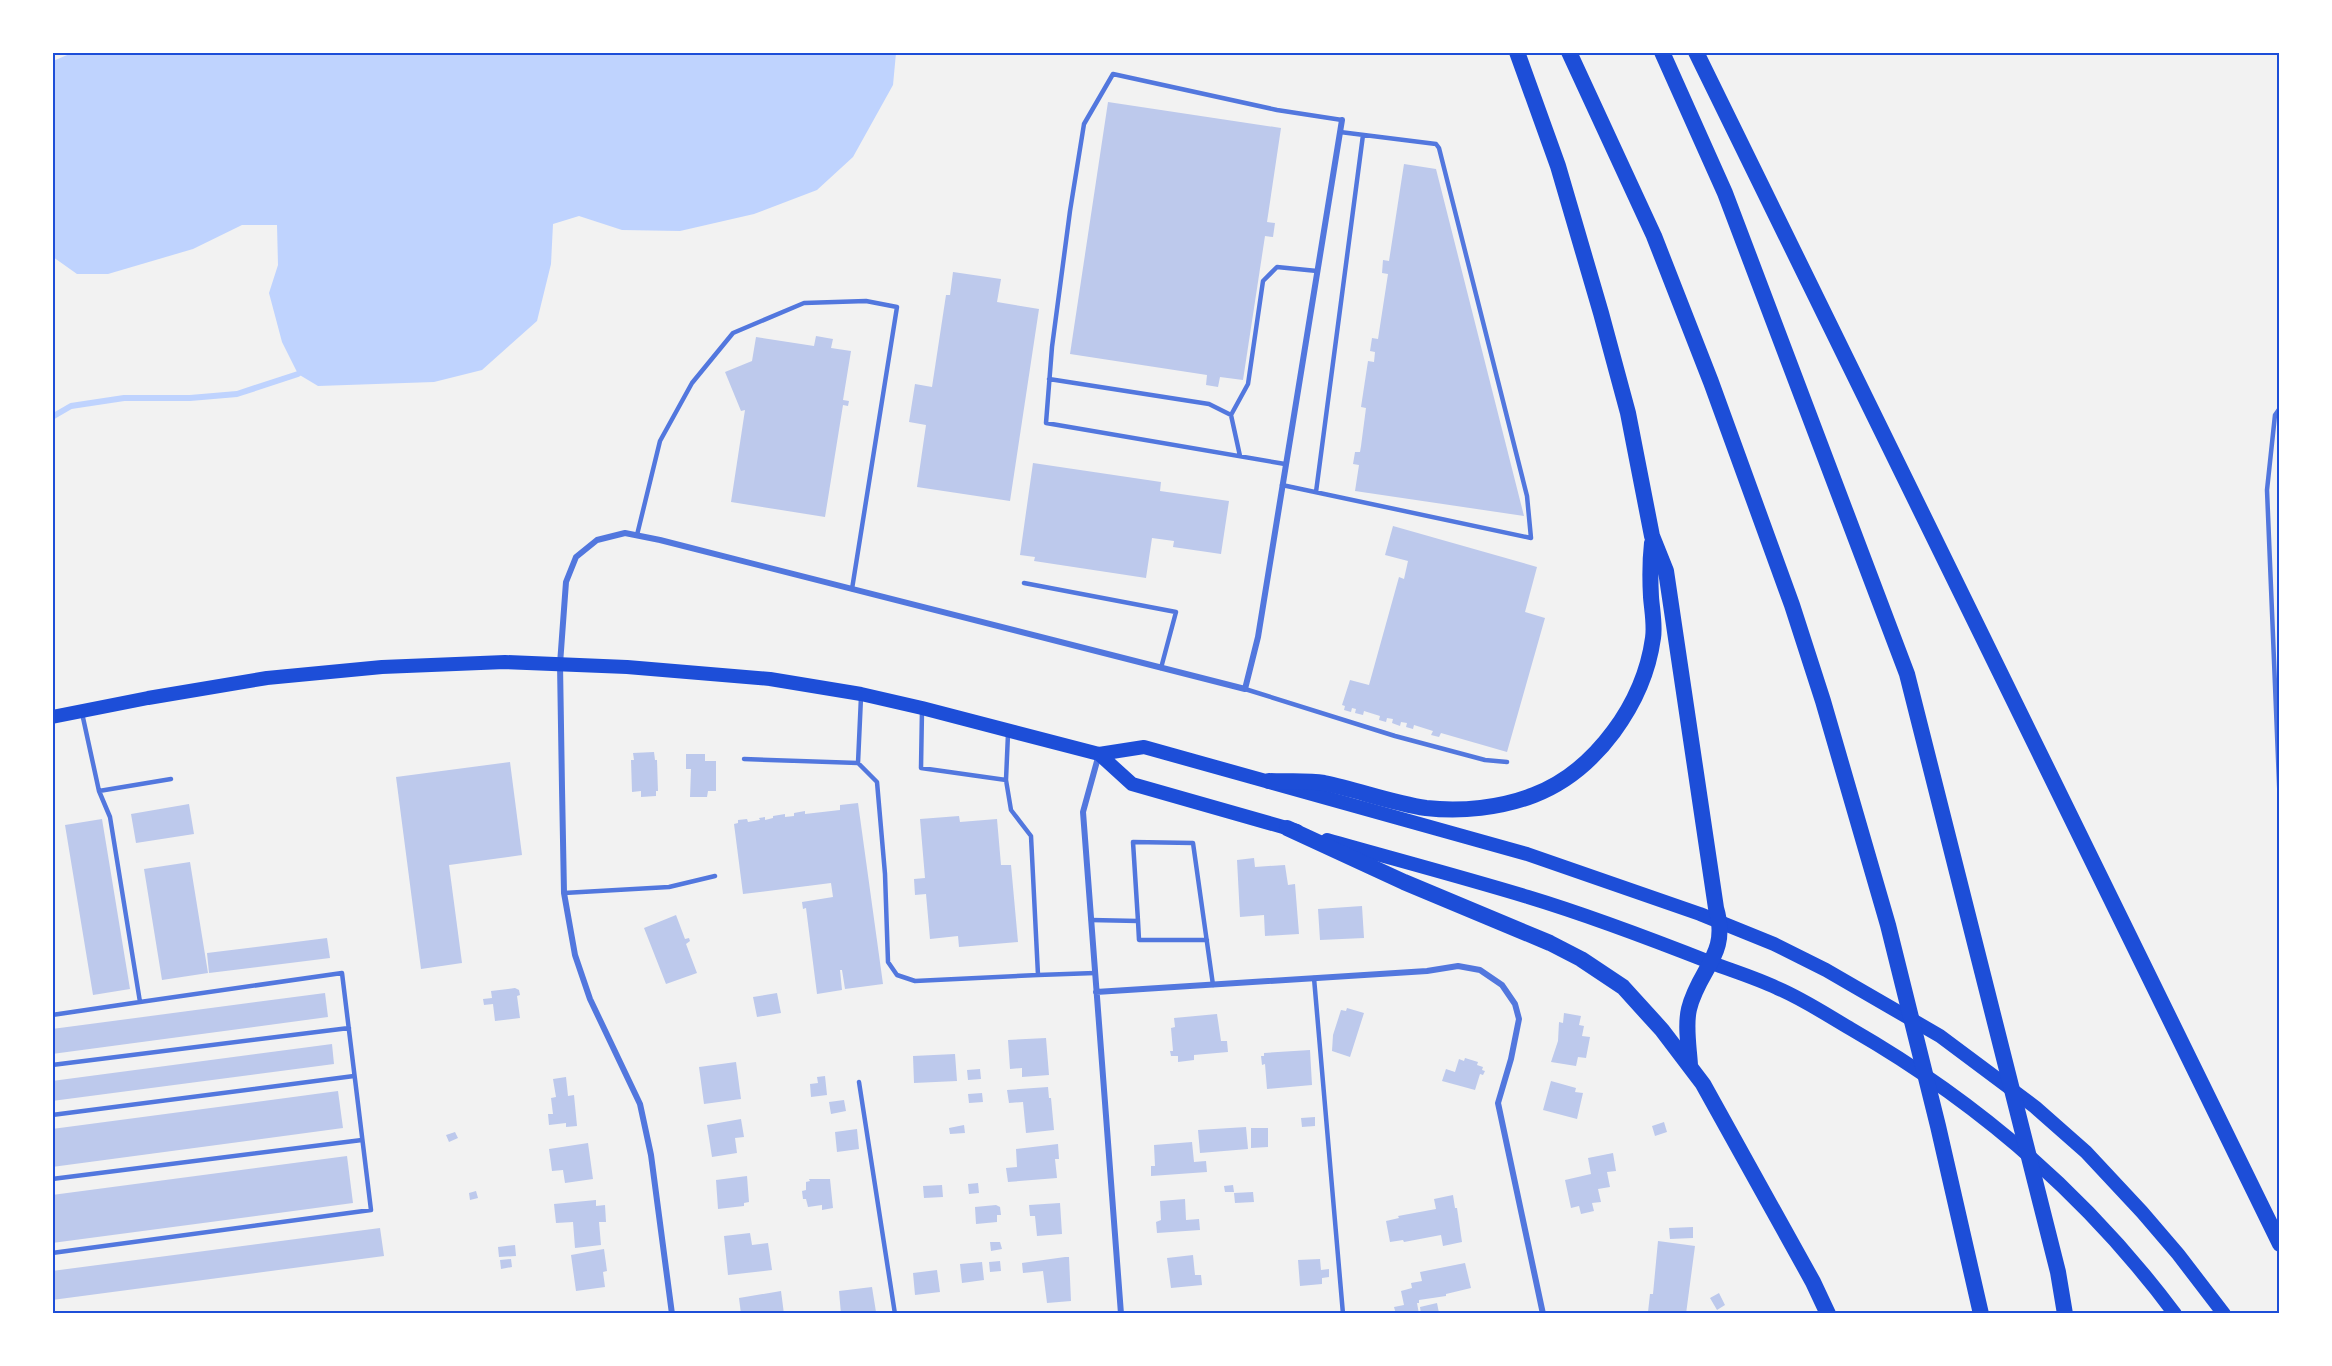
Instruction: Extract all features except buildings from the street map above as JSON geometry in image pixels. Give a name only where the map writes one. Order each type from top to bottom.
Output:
[{"type":"highway","points":[[1517,52],[1558,166],[1601,313],[1628,412],[1652,536],[1666,571],[1716,908],[1720,922],[1719,945],[1712,963],[1699,980],[1688,1010],[1690,1065]]},
{"type":"highway","points":[[1569,52],[1654,236],[1792,605],[1823,701],[1888,925],[1981,1314]]},
{"type":"highway","points":[[1662,52],[1725,193],[1907,674],[2058,1272],[2065,1314]]},
{"type":"highway","points":[[1696,52],[2280,1244]]},
{"type":"highway","points":[[1269,782],[1322,783],[1427,808],[1466,809],[1509,804],[1553,786],[1584,765],[1614,730],[1630,706],[1641,682],[1653,637],[1650,574],[1652,536]]},
{"type":"highway","points":[[1287,828],[1404,882],[1550,943],[1581,959],[1623,987],[1662,1030],[1703,1084],[1802,1261],[1828,1314]]},
{"type":"highway","points":[[2058,1272],[2076,1314]]},
{"type":"main road","points":[[52,717],[211,687],[329,671],[443,664],[560,664],[730,675],[861,694],[1099,753],[1144,747],[1527,854],[1596,876],[1720,922],[1774,944],[1818,966],[1940,1036],[2035,1107],[2086,1152],[2142,1212],[2224,1314]]},
{"type":"main road","points":[[1099,753],[1132,784],[1530,897],[1636,933],[1776,987],[1893,1053],[1955,1094],[2016,1143],[2054,1177],[2097,1221],[2175,1314]]},
{"type":"street","points":[[672,1314],[651,1155],[640,1104],[590,999],[575,955],[564,893],[560,664],[566,582],[576,557],[597,540],[625,533],[637,535],[1245,689],[1258,637],[1342,120]]},
{"type":"street","points":[[1099,753],[1083,812],[1121,1314]]},
{"type":"street","points":[[1096,992],[1427,971],[1458,966],[1480,970],[1502,985],[1515,1004],[1519,1019],[1511,1059],[1498,1103],[1543,1314]]},
{"type":"lane","points":[[1285,464],[1046,423],[1049,379],[1070,211],[1084,124],[1113,74],[1277,110],[1342,120]]},
{"type":"lane","points":[[1282,485],[1531,538],[1527,496],[1439,148],[1436,144],[1340,132]]},
{"type":"lane","points":[[1316,492],[1363,135]]},
{"type":"lane","points":[[1240,456],[1232,415],[1248,384],[1263,281],[1277,267],[1317,271]]},
{"type":"lane","points":[[637,535],[660,441],[692,383],[733,333],[804,303],[866,301],[897,307],[852,589]]},
{"type":"lane","points":[[1049,379],[1209,404],[1232,415]]},
{"type":"lane","points":[[2280,408],[2275,415],[2267,490],[2280,807]]},
{"type":"lane","points":[[1024,583],[1176,612],[1161,668]]},
{"type":"lane","points":[[1245,689],[1395,736],[1485,760],[1507,762]]},
{"type":"lane","points":[[858,763],[861,694]]},
{"type":"lane","points":[[922,708],[921,768],[1006,780]]},
{"type":"lane","points":[[82,711],[99,791],[110,817],[140,1002]]},
{"type":"lane","points":[[1008,729],[1006,780],[1011,810],[1031,836],[1038,975]]},
{"type":"lane","points":[[744,759],[858,763],[878,782],[885,874],[888,962],[897,975],[915,981],[1095,973]]},
{"type":"lane","points":[[99,791],[171,779]]},
{"type":"lane","points":[[1207,940],[1139,940],[1133,842],[1193,843],[1207,940],[1213,985]]},
{"type":"lane","points":[[564,893],[669,887],[715,876]]},
{"type":"lane","points":[[1091,920],[1138,921]]},
{"type":"lane","points":[[52,1015],[342,974],[371,1210],[52,1253]]},
{"type":"lane","points":[[1314,978],[1343,1314]]},
{"type":"lane","points":[[52,1065],[349,1028]]},
{"type":"lane","points":[[52,1115],[354,1076]]},
{"type":"lane","points":[[859,1082],[895,1314]]},
{"type":"lane","points":[[52,1179],[362,1140]]},
{"type":"water","points":[[72,53],[896,53],[893,85],[853,157],[817,190],[754,214],[680,231],[622,230],[579,216],[553,224],[551,264],[537,321],[482,370],[434,382],[318,386],[298,374],[282,342],[269,293],[278,265],[277,225],[242,225],[193,249],[108,274],[77,274],[53,257],[53,61]]},
{"type":"waterway","points":[[52,417],[71,406],[124,398],[190,398],[237,394],[298,374]]}]
